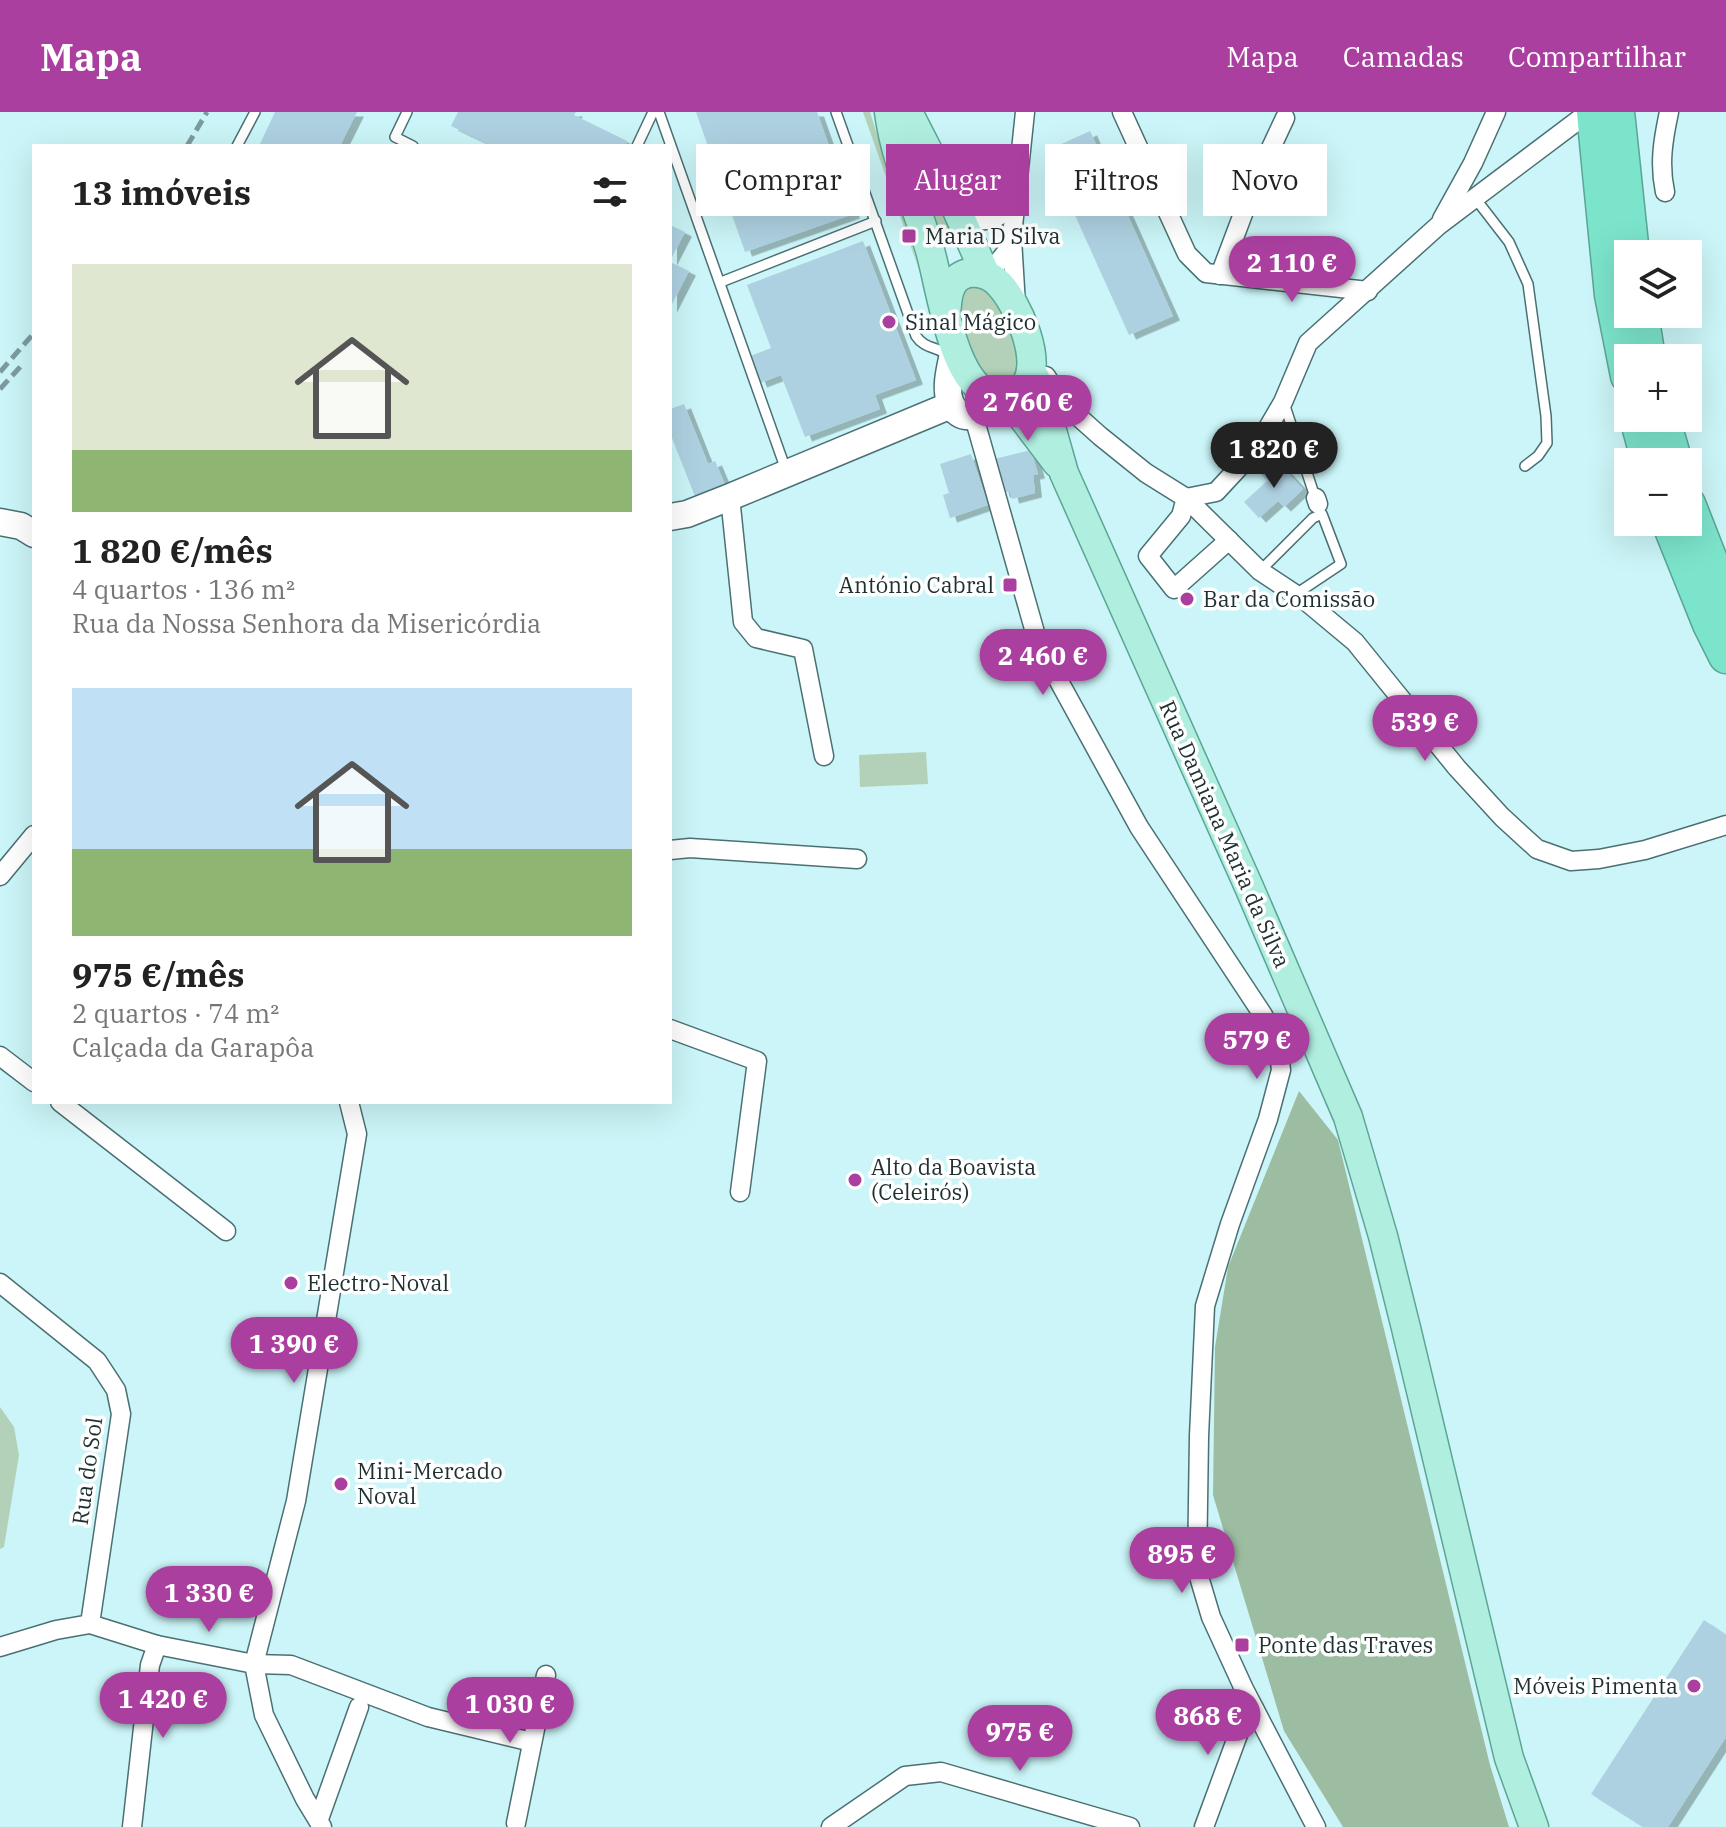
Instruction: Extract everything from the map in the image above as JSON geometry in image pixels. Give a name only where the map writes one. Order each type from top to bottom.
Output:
[{"type":"highway","points":[[1591,112],[1612,295],[1622,344]]},
{"type":"highway","points":[[1617,112],[1631,240]]},
{"type":"highway","points":[[1675,536],[1726,656]]},
{"type":"highway","points":[[1701,536],[1726,601]]},
{"type":"main road","name":"Rua Damiana Maria da Silva","points":[[896,114],[917,144]]},
{"type":"main road","name":"Rua Damiana Maria da Silva","points":[[896,114],[898,159],[930,248],[953,353],[978,386],[991,395],[991,406],[1064,473]]},
{"type":"main road","name":"Rua Damiana Maria da Silva","points":[[960,216],[986,274],[1000,284],[1016,308],[1064,473],[1348,1117],[1373,1200],[1450,1505],[1509,1758],[1534,1827]]},
{"type":"main road","points":[[946,315],[951,286],[957,278],[972,272],[986,274]]},
{"type":"main road","points":[[991,406],[1025,385],[1030,362]]},
{"type":"street","points":[[1022,144],[1025,112]]},
{"type":"street","points":[[1122,112],[1187,254],[1206,273],[1368,291]]},
{"type":"street","points":[[1439,225],[1473,163],[1496,112]]},
{"type":"street","points":[[1186,498],[1216,492],[1255,450],[1283,402],[1308,343],[1439,225],[1591,112]]},
{"type":"street","points":[[1665,192],[1661,145],[1669,112]]},
{"type":"street","points":[[1220,275],[1255,182],[1285,118]]},
{"type":"street","points":[[976,216],[979,220],[990,221],[1001,216]]},
{"type":"street","points":[[986,274],[1007,251],[1015,216]]},
{"type":"street","points":[[1012,236],[1016,308]]},
{"type":"street","points":[[953,353],[948,395],[991,406],[1054,432],[1100,436]]},
{"type":"street","points":[[1030,362],[1063,403],[1100,436],[1146,473],[1186,498],[1260,571],[1296,594],[1355,642],[1457,768],[1502,817],[1537,849],[1571,861],[1599,859],[1645,850],[1726,825]]},
{"type":"street","points":[[672,517],[687,514],[787,473],[991,406]]},
{"type":"street","points":[[991,406],[1038,643],[1139,827],[1263,1015],[1278,1045],[1281,1070],[1268,1119],[1230,1224],[1205,1306],[1197,1570],[1211,1617],[1316,1827]]},
{"type":"street","points":[[730,497],[743,622],[756,638],[803,649],[824,756]]},
{"type":"street","points":[[1186,498],[1181,516],[1148,556],[1174,589],[1229,540]]},
{"type":"street","points":[[0,522],[21,526],[32,533]]},
{"type":"street","points":[[0,876],[32,837]]},
{"type":"street","points":[[672,850],[690,848],[857,859]]},
{"type":"street","points":[[672,1030],[757,1061],[740,1192]]},
{"type":"street","points":[[0,1056],[32,1080]]},
{"type":"street","points":[[63,1104],[226,1231]]},
{"type":"street","points":[[320,1823],[264,1715],[254,1664],[296,1501],[357,1134],[350,1104]]},
{"type":"street","name":"Rua do Sol","points":[[0,1283],[97,1361],[116,1390],[121,1414],[90,1624]]},
{"type":"street","points":[[0,1647],[56,1630],[90,1624],[157,1645],[254,1664],[291,1665],[428,1717],[532,1742]]},
{"type":"street","points":[[132,1827],[150,1665],[157,1645]]},
{"type":"street","points":[[516,1823],[546,1675]]},
{"type":"street","points":[[320,1823],[359,1707]]},
{"type":"street","points":[[1204,1827],[1239,1732],[1255,1710]]},
{"type":"street","points":[[831,1827],[905,1776],[941,1772],[1130,1827]]},
{"type":"lane","points":[[238,144],[255,112]]},
{"type":"lane","points":[[392,142],[407,112]]},
{"type":"lane","points":[[638,144],[656,112]]},
{"type":"lane","points":[[656,112],[668,144]]},
{"type":"lane","points":[[836,112],[916,336],[927,347],[953,353]]},
{"type":"lane","points":[[672,154],[721,282],[787,473]]},
{"type":"lane","points":[[1475,198],[1509,242],[1528,284],[1547,443],[1538,456],[1525,466]]},
{"type":"lane","points":[[721,282],[876,221]]},
{"type":"lane","points":[[1283,402],[1316,497]]},
{"type":"lane","points":[[1260,571],[1313,518],[1322,514],[1341,564],[1296,594]]},
{"type":"green space","points":[[863,112],[870,112],[886,163],[886,177]]},
{"type":"green space","points":[[900,216],[903,216],[922,278]]},
{"type":"green space","points":[[930,216],[944,216],[952,233],[937,239]]},
{"type":"green space","points":[[974,282],[992,294],[1010,326],[1017,364],[1015,374],[1009,380],[1000,382],[983,372],[965,339],[959,320],[959,305],[962,290]]},
{"type":"green space","points":[[926,752],[928,784],[860,787],[859,755]]},
{"type":"green space","points":[[1299,1091],[1338,1140],[1490,1765],[1509,1827],[1343,1827],[1284,1731],[1213,1495],[1215,1347],[1228,1267]]},
{"type":"green space","points":[[0,1407],[14,1427],[19,1455],[4,1547],[0,1549]]},
{"type":"building","points":[[275,112],[357,112],[341,144],[260,144]]},
{"type":"building","points":[[458,112],[576,112],[574,115],[627,141],[626,144],[489,144],[451,126]]},
{"type":"building","points":[[696,112],[817,112],[828,144],[707,144]]},
{"type":"building","points":[[1090,131],[1096,144],[1061,144]]},
{"type":"building","points":[[732,216],[847,216],[745,252]]},
{"type":"building","points":[[1075,216],[1128,216],[1173,316],[1129,335]]},
{"type":"building","points":[[672,226],[685,232],[672,257]]},
{"type":"building","points":[[863,241],[916,380],[875,395],[880,409],[805,437],[781,375],[760,383],[750,356],[771,348],[747,285]]},
{"type":"building","points":[[672,263],[689,271],[672,304]]},
{"type":"building","points":[[684,404],[708,464],[715,461],[726,487],[696,499],[672,438],[672,408]]},
{"type":"building","points":[[1031,450],[1038,474],[1033,475],[1035,493],[1012,499],[1010,491],[1003,493],[994,459]]},
{"type":"building","points":[[971,454],[988,505],[950,518],[943,495],[949,493],[940,464]]},
{"type":"building","points":[[1276,460],[1303,489],[1284,507],[1278,501],[1259,518],[1244,502],[1267,481],[1261,474]]},
{"type":"building","name":"Móveis Pimenta","points":[[1704,1620],[1726,1635],[1726,1737],[1668,1827],[1643,1827],[1591,1794]]},
{"type":"railway","points":[[188,144],[207,112]]},
{"type":"railway","points":[[0,372],[32,335]]},
{"type":"railway","points":[[0,389],[21,366]]},
{"type":"place","name":"Maria D Silva","points":[[909,236]]},
{"type":"place","name":"Sinal Mágico","points":[[889,322]]},
{"type":"place","name":"António Cabral","points":[[1010,585]]},
{"type":"place","name":"Bar da Comissão","points":[[1187,599]]},
{"type":"place","name":"Alto da Boavista (Celeirós)","points":[[855,1180]]},
{"type":"place","name":"Electro-Noval","points":[[291,1283]]},
{"type":"place","name":"Mini-Mercado Noval","points":[[341,1484]]},
{"type":"place","name":"Ponte das Traves","points":[[1242,1645]]},
{"type":"place","name":"Móveis Pimenta","points":[[1694,1686]]}]
